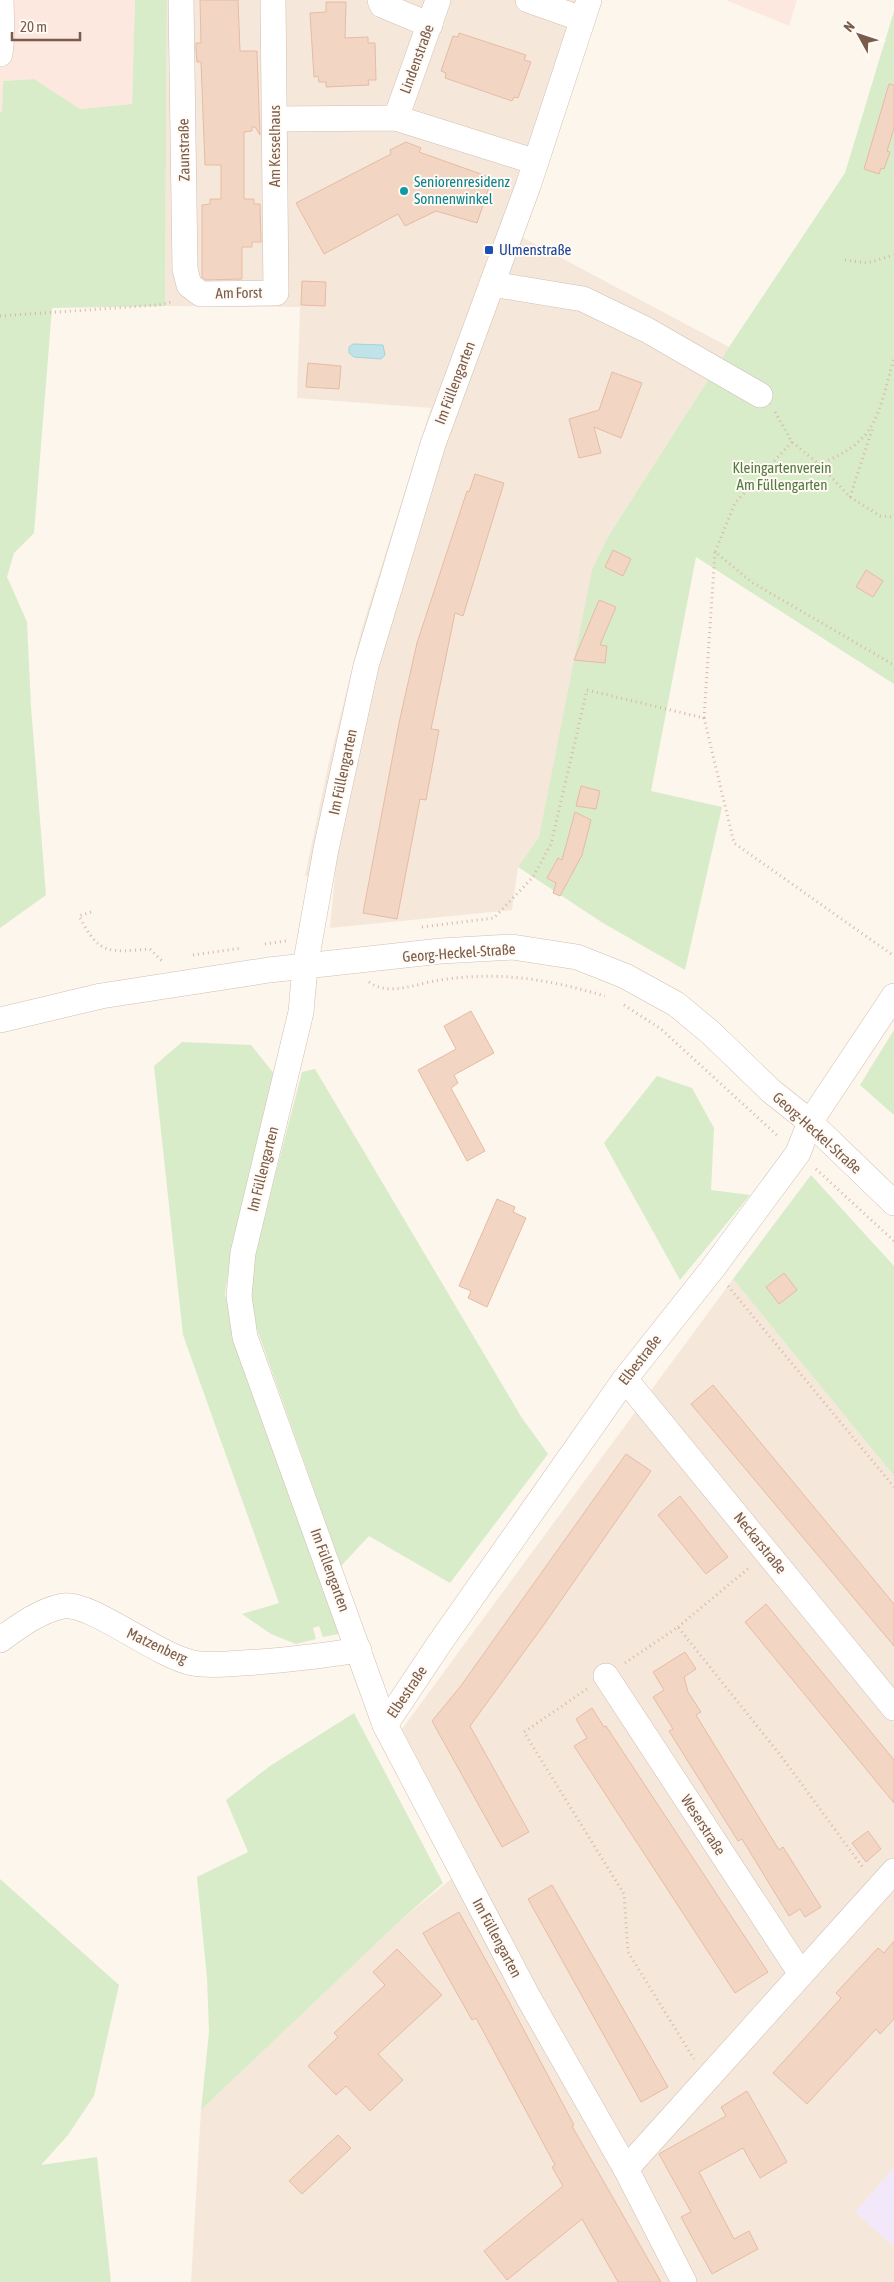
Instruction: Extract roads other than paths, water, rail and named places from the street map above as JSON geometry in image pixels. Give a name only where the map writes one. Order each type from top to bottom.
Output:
[{"type":"street","points":[[0,54],[2,0]]},
{"type":"street","name":"Zaunstraße","points":[[181,0],[185,269],[189,285],[201,294]]},
{"type":"street","name":"Am Kesselhaus","points":[[273,0],[276,119],[276,293]]},
{"type":"street","points":[[380,0],[382,6],[392,11],[430,25]]},
{"type":"street","name":"Lindenstraße","points":[[396,118],[438,0]]},
{"type":"street","points":[[528,0],[586,9]]},
{"type":"street","name":"Im Füllengarten","points":[[586,9],[536,162],[433,444],[366,666],[326,849],[305,966],[301,1012],[242,1252],[239,1296],[244,1337],[385,1725],[528,1997],[626,2169],[684,2282]]},
{"type":"street","points":[[276,119],[396,118],[536,162]]},
{"type":"street","points":[[492,284],[583,299],[647,330],[760,395]]},
{"type":"street","name":"Am Forst","points":[[201,294],[276,293]]},
{"type":"street","name":"Georg-Heckel-Straße","points":[[0,1020],[101,996],[305,966],[441,951],[512,947],[577,958],[625,976],[676,1004],[711,1033],[770,1091],[810,1122],[894,1203]]},
{"type":"street","name":"Elbestraße","points":[[385,1725],[439,1644],[625,1380],[713,1268],[798,1153],[810,1122],[894,996]]},
{"type":"street","name":"Neckarstraße","points":[[625,1380],[894,1708]]},
{"type":"street","name":"Matzenberg","points":[[0,1640],[41,1613],[64,1606],[89,1610],[166,1654],[193,1663],[219,1664],[282,1661],[359,1650]]},
{"type":"street","name":"Weserstraße","points":[[606,1676],[801,1974]]},
{"type":"street","points":[[626,2169],[886,1879]]},
{"type":"water","points":[[353,344],[383,345],[385,355],[381,359],[354,357],[349,353],[349,347]]},
{"type":"place","name":"Seniorenresidenz Sonnenwinkel","points":[[404,191]]},
{"type":"place","name":"Ulmenstraße","points":[[489,250]]},
{"type":"park label","name":"Kleingartenverein Am Füllengarten","points":[[782,476]]}]
